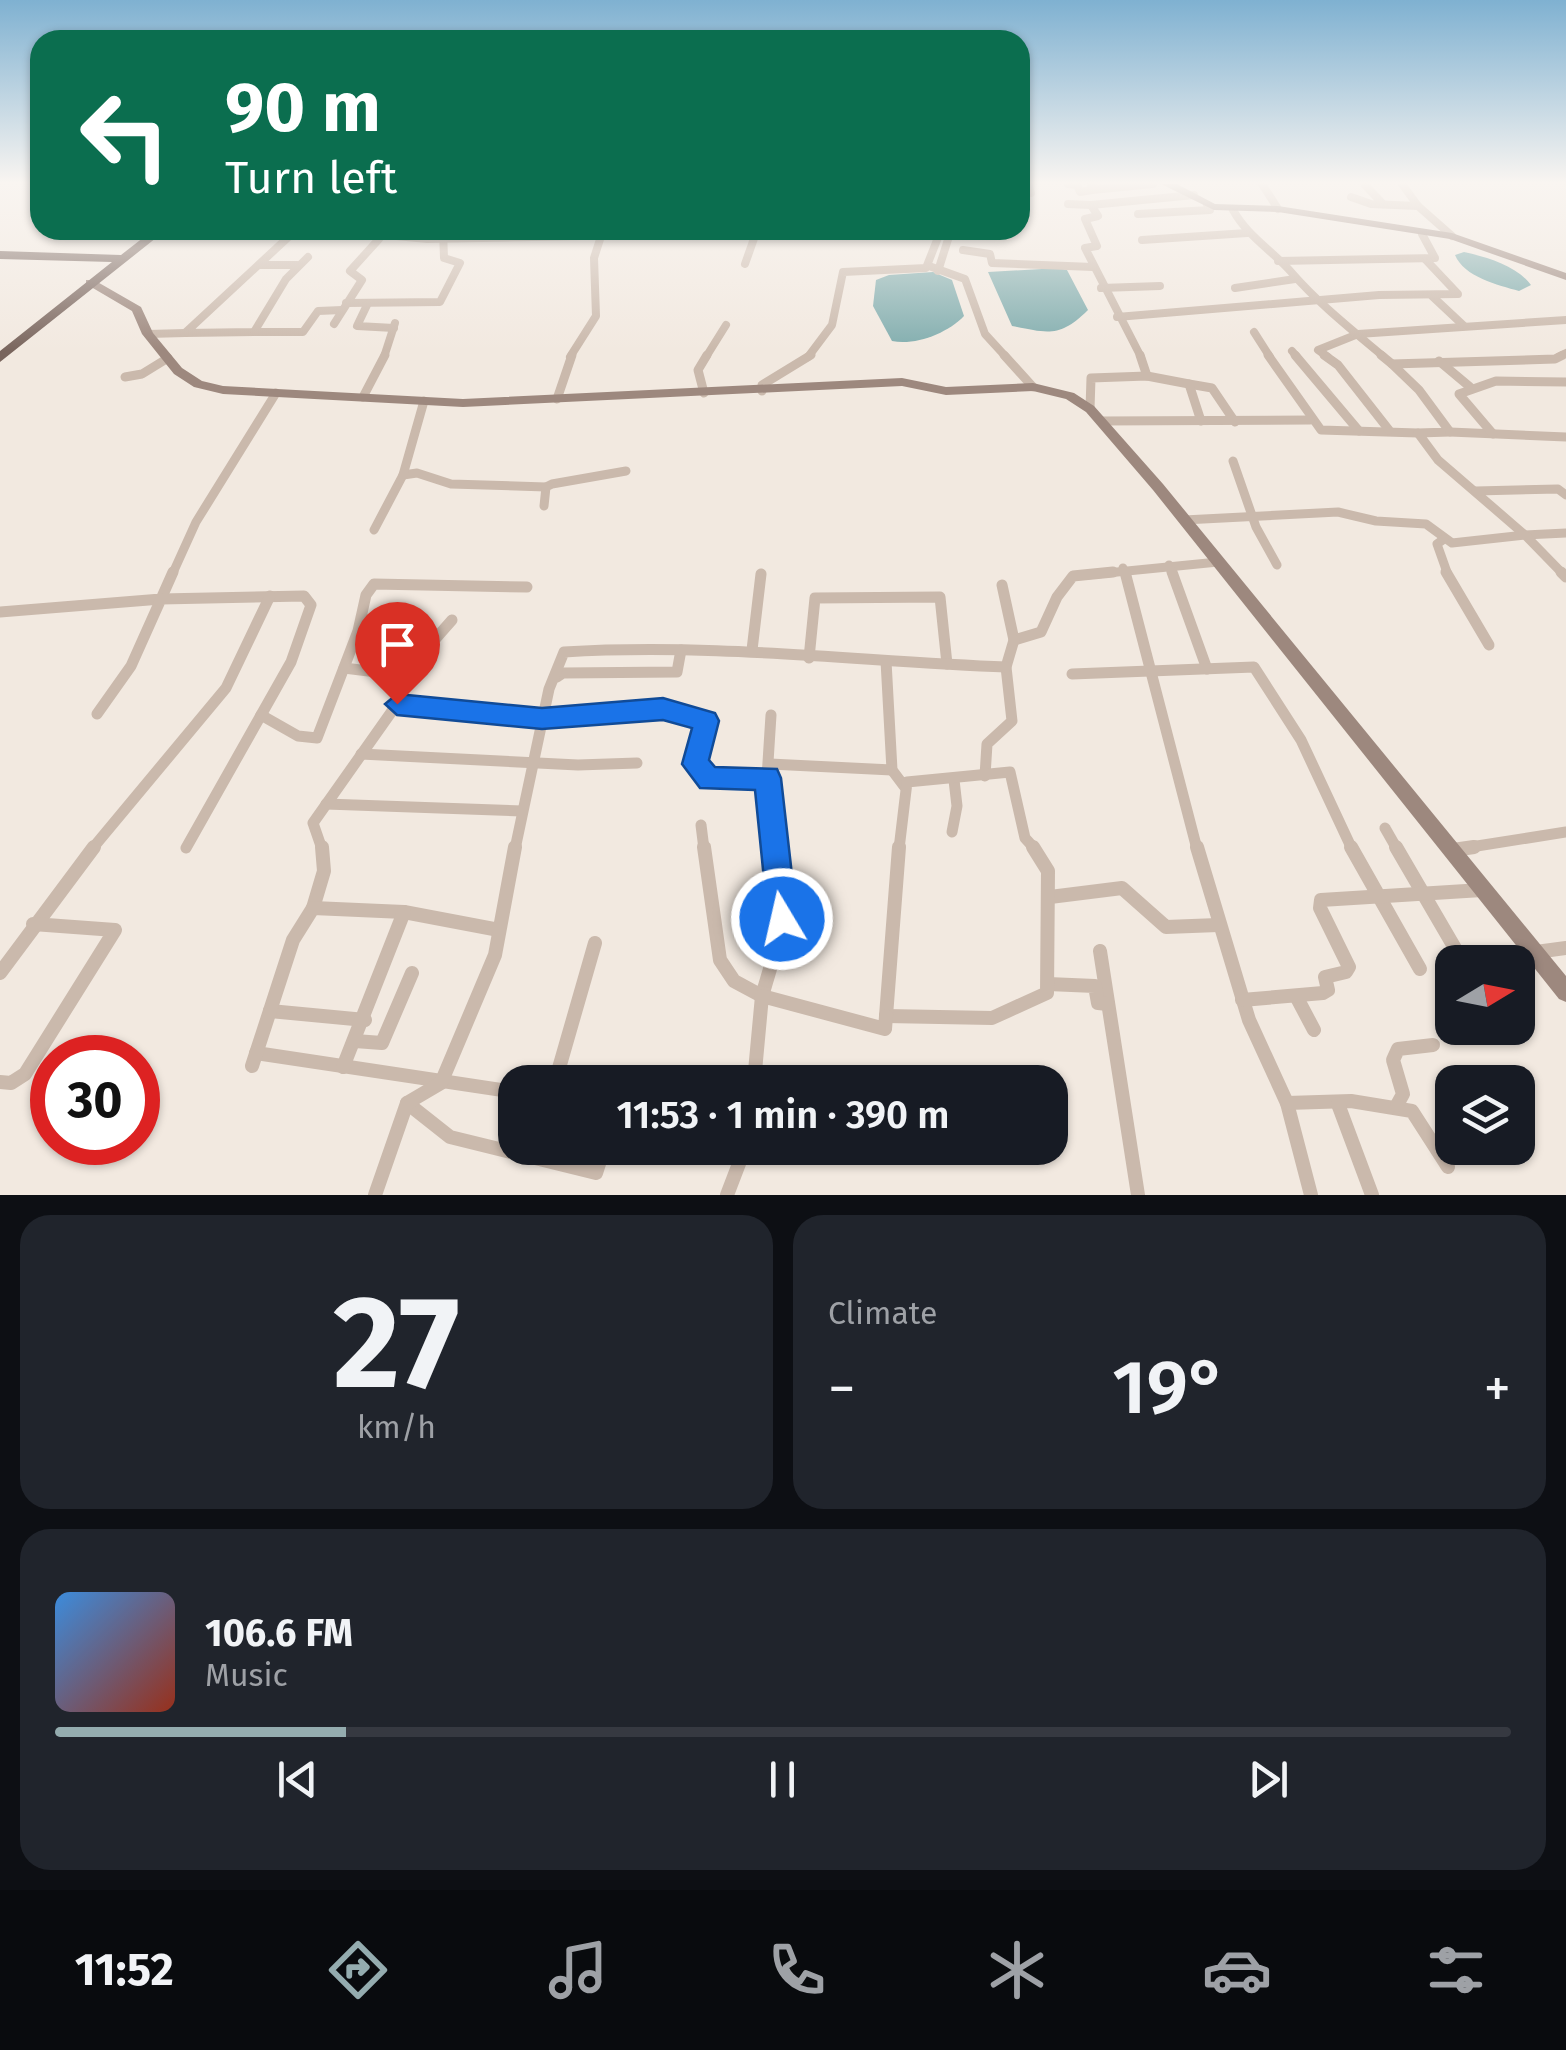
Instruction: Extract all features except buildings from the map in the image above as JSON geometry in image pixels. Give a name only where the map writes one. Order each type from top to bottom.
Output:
[{"type":"main road","points":[[0,358],[147,240]]},
{"type":"main road","points":[[0,254],[122,259]]},
{"type":"street","points":[[185,333],[286,240]]},
{"type":"street","points":[[334,324],[362,280],[350,271],[378,240]]},
{"type":"street","points":[[401,240],[450,240]]},
{"type":"street","points":[[557,399],[569,358],[596,316],[594,258],[600,240]]},
{"type":"street","points":[[745,264],[753,240]]},
{"type":"street","points":[[934,268],[943,240]]},
{"type":"street","points":[[1094,240],[1097,246],[1085,248],[1101,288],[1138,342],[1148,376]]},
{"type":"street","points":[[1254,240],[1419,390],[1450,432]]},
{"type":"street","points":[[1277,261],[1436,258],[1425,240]]},
{"type":"street","points":[[1462,240],[1566,277]]},
{"type":"street","points":[[148,334],[303,332],[318,311],[440,302],[460,264],[444,258],[445,242]]},
{"type":"street","points":[[963,250],[990,254],[992,263],[1093,267]]},
{"type":"street","points":[[254,332],[297,265],[308,257]]},
{"type":"street","points":[[1117,316],[1318,300],[1458,294],[1425,259]]},
{"type":"street","points":[[260,265],[297,265]]},
{"type":"street","points":[[762,391],[762,384],[796,369],[826,338],[836,316],[843,272],[934,268],[964,279],[985,334],[1034,387]]},
{"type":"street","points":[[1235,288],[1294,279]]},
{"type":"street","points":[[90,282],[137,309],[148,334],[198,384],[276,393],[424,401],[704,394],[902,382],[946,391],[1034,387],[1070,396],[1096,415],[1184,520],[1529,945]]},
{"type":"street","points":[[1101,288],[1160,286]]},
{"type":"street","points":[[1432,296],[1464,326]]},
{"type":"street","points":[[363,398],[381,366],[395,325],[357,326],[367,305]]},
{"type":"street","points":[[1389,430],[1338,365],[1318,350],[1358,334],[1566,320]]},
{"type":"street","points":[[704,394],[698,370],[726,325]]},
{"type":"street","points":[[1254,332],[1310,420],[1327,432],[1389,430],[1566,437]]},
{"type":"street","points":[[1292,351],[1359,431]]},
{"type":"street","points":[[1392,364],[1555,359],[1566,352]]},
{"type":"street","points":[[125,377],[142,374],[168,358]]},
{"type":"street","points":[[1439,361],[1470,387]]},
{"type":"street","points":[[1096,415],[1091,378],[1148,376],[1212,388],[1235,422]]},
{"type":"street","points":[[1493,434],[1459,394],[1470,387],[1566,382]]},
{"type":"street","points":[[1188,384],[1201,422]]},
{"type":"street","points":[[97,714],[131,666],[196,522],[276,393]]},
{"type":"street","points":[[374,530],[403,474],[424,401]]},
{"type":"street","points":[[1096,415],[1201,422],[1310,420]]},
{"type":"street","points":[[1418,433],[1438,460],[1525,535],[1566,577]]},
{"type":"street","points":[[1233,461],[1277,564]]},
{"type":"street","points":[[403,474],[417,473],[451,484],[546,487],[626,471]]},
{"type":"street","points":[[544,506],[546,487]]},
{"type":"street","points":[[1476,491],[1558,488],[1566,494]]},
{"type":"street","points":[[1184,520],[1350,513],[1376,521],[1426,524],[1452,543],[1566,533]]},
{"type":"street","points":[[1444,539],[1437,544],[1442,562],[1489,645]]},
{"type":"street","points":[[1014,640],[1040,637],[1059,591],[1073,576],[1123,568],[1218,562]]},
{"type":"street","points":[[1169,565],[1207,669]]},
{"type":"street","points":[[1123,568],[1218,925],[1242,1000],[1286,1104],[1312,1195]]},
{"type":"street","points":[[752,650],[761,574]]},
{"type":"street","points":[[261,715],[298,736],[317,738],[344,668],[366,594],[374,584],[528,587]]},
{"type":"street","points":[[985,776],[988,744],[1012,722],[1006,668],[1014,640],[1002,584]]},
{"type":"street","points":[[0,973],[171,748],[226,688],[270,596]]},
{"type":"street","points":[[0,612],[161,598],[304,596],[311,604],[291,662],[186,848]]},
{"type":"street","points":[[809,658],[815,598],[940,597],[946,664]]},
{"type":"street","points":[[452,620],[409,676],[397,704],[313,823],[312,834],[322,847],[324,878],[313,908],[293,940],[254,1059],[343,1067],[498,1090]]},
{"type":"street","points":[[558,677],[567,650],[752,650],[809,658],[1006,668]]},
{"type":"street","points":[[375,1195],[407,1103],[441,1083],[495,956],[549,688],[562,673],[677,672],[681,650]]},
{"type":"street","points":[[886,662],[892,770],[904,786]]},
{"type":"street","points":[[1072,674],[1254,667],[1301,740],[1368,884],[1420,969]]},
{"type":"street","points":[[344,668],[409,676]]},
{"type":"street","points":[[397,704],[542,718],[663,709],[681,712],[706,721],[695,764],[709,780],[769,770],[892,770]]},
{"type":"street","points":[[760,1065],[762,996],[782,924],[769,770],[772,715]]},
{"type":"street","points":[[361,754],[637,762]]},
{"type":"street","points":[[701,825],[720,960],[734,982],[762,996],[885,1029],[886,1016],[904,786],[907,782],[1010,772],[1021,828],[1043,858],[1050,897],[1048,992],[992,1018],[886,1016]]},
{"type":"street","points":[[952,832],[958,806],[954,780]]},
{"type":"street","points":[[326,804],[522,811]]},
{"type":"street","points":[[1385,828],[1453,945]]},
{"type":"street","points":[[1452,850],[1566,832]]},
{"type":"street","points":[[1050,897],[1122,888],[1166,926],[1218,925]]},
{"type":"street","points":[[1242,1000],[1323,993],[1328,990],[1325,976],[1346,972],[1349,967],[1318,903],[1484,890]]},
{"type":"street","points":[[313,908],[404,912],[499,930]]},
{"type":"street","points":[[343,1067],[365,1020],[404,912]]},
{"type":"street","points":[[0,1082],[11,1082],[25,1074],[115,930],[34,924]]},
{"type":"street","points":[[561,1065],[595,943]]},
{"type":"street","points":[[1535,952],[1566,948]]},
{"type":"street","points":[[1100,951],[1138,1195]]},
{"type":"street","points":[[1535,952],[1566,992]]},
{"type":"street","points":[[355,1041],[382,1043],[412,973]]},
{"type":"street","points":[[1048,984],[1095,986],[1098,1002],[1108,1004]]},
{"type":"street","points":[[1296,996],[1314,1030]]},
{"type":"street","points":[[270,1011],[365,1020]]},
{"type":"street","points":[[1398,1105],[1403,1094],[1393,1060],[1398,1048],[1433,1045]]},
{"type":"street","points":[[407,1103],[450,1137],[498,1150]]},
{"type":"street","points":[[1286,1104],[1398,1105],[1412,1111],[1448,1167]]},
{"type":"street","points":[[1338,1104],[1372,1195]]},
{"type":"street","points":[[555,1165],[596,1174],[599,1165]]},
{"type":"street","points":[[727,1195],[738,1165]]},
{"type":"water","points":[[1464,252],[1510,268],[1531,285],[1519,291],[1482,279],[1459,263],[1455,255]]},
{"type":"water","points":[[1067,270],[1088,310],[1069,325],[1053,331],[1012,326],[988,272]]},
{"type":"water","points":[[933,272],[952,280],[964,316],[931,337],[892,341],[873,306],[876,280],[889,275]]},
{"type":"route","points":[[397,704],[542,718],[663,709],[706,721],[695,764],[709,780],[768,778],[772,854],[782,919]]}]
